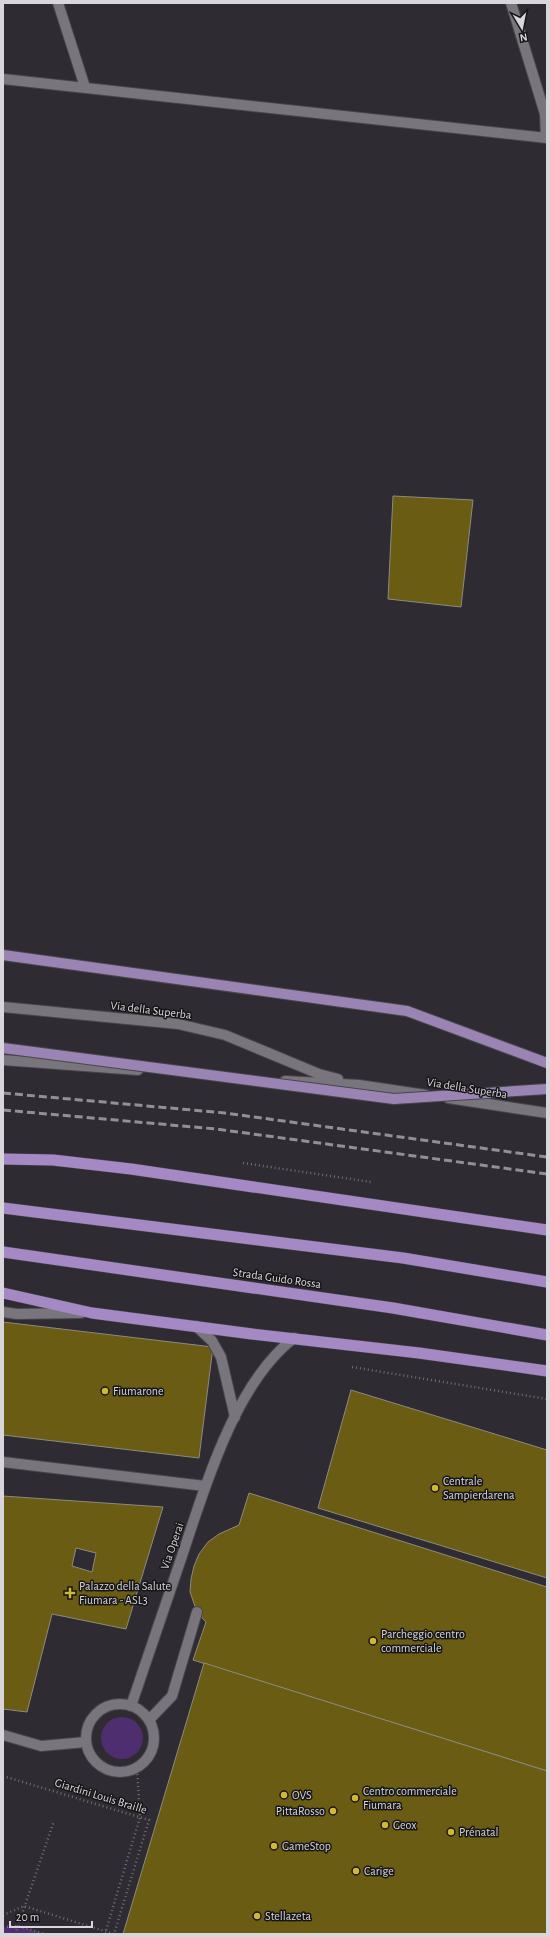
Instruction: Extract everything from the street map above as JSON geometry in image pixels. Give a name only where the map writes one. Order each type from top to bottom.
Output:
[{"type":"highway","points":[[3,1159],[53,1160],[131,1169],[547,1230]]},
{"type":"highway","points":[[3,1208],[403,1258],[547,1282]]},
{"type":"highway","name":"Strada Guido Rossa","points":[[3,1252],[393,1308],[547,1335]]},
{"type":"highway","points":[[3,1293],[92,1313],[419,1353],[547,1371]]},
{"type":"main road","points":[[3,955],[407,1011],[547,1064]]},
{"type":"main road","points":[[3,1048],[394,1099],[547,1089]]},
{"type":"street","points":[[58,3],[85,87]]},
{"type":"street","points":[[3,79],[546,138],[545,114],[511,3]]},
{"type":"street","name":"Via della Superba","points":[[3,1007],[178,1024],[225,1035],[319,1074],[359,1084],[547,1113]]},
{"type":"street","name":"Via della Superba","points":[[3,1060],[275,1080],[359,1084]]},
{"type":"street","points":[[3,1312],[17,1314],[92,1313]]},
{"type":"street","points":[[196,1326],[212,1341],[221,1357],[235,1417]]},
{"type":"street","name":"Via Operai","points":[[132,1706],[205,1486],[235,1417],[258,1376],[280,1349],[294,1338]]},
{"type":"street","points":[[3,1462],[205,1486]]},
{"type":"street","points":[[149,1720],[172,1696],[197,1612]]},
{"type":"street","points":[[120,1704],[132,1706],[141,1711],[149,1720],[153,1730],[154,1741],[146,1761],[137,1768],[126,1772],[115,1772],[104,1768],[96,1762],[89,1753],[86,1742],[86,1730],[98,1711],[108,1706],[120,1704]]},
{"type":"street","points":[[3,1735],[42,1746],[86,1742]]},
{"type":"path","points":[[349,1367],[547,1399]]},
{"type":"path","points":[[105,1933],[140,1817],[137,1768]]},
{"type":"path","name":"Giardini Louis Braille","points":[[3,1776],[149,1820],[114,1934]]},
{"type":"path","points":[[15,1934],[54,1821]]},
{"type":"path","points":[[3,1915],[24,1906],[105,1933],[114,1934]]},
{"type":"path","points":[[3,1927],[18,1926],[45,1934]]},
{"type":"shaded area","points":[[122,1717],[137,1723],[143,1738],[137,1753],[122,1759],[107,1753],[101,1738],[107,1723]]},
{"type":"shaded area","points":[[18,1926],[45,1934],[3,1934],[3,1927]]},
{"type":"building","points":[[393,496],[473,500],[461,607],[388,599]]},
{"type":"building","name":"Fiumarone","points":[[3,1322],[213,1347],[199,1458],[3,1435]]},
{"type":"building","name":"Centrale Sampierdarena","points":[[351,1390],[547,1450],[547,1578],[318,1508]]},
{"type":"building","name":"Parcheggio centro commerciale","points":[[249,1493],[547,1587],[547,1771],[193,1660],[206,1622],[197,1612],[190,1592],[194,1566],[199,1554],[208,1542],[219,1534],[239,1525]]},
{"type":"building","name":"Palazzo della Salute Fiumara - ASL3","points":[[3,1496],[163,1507],[126,1629],[52,1614],[27,1712],[3,1709]],"holes":[[[76,1548],[96,1553],[92,1572],[72,1566]]]},
{"type":"building","name":"Centro commerciale Fiumara","points":[[204,1663],[547,1771],[547,1934],[123,1934]]},
{"type":"railway","points":[[3,1093],[225,1113],[547,1157]]},
{"type":"railway","points":[[3,1110],[216,1129],[547,1174]]},
{"type":"place","name":"Fiumarone","points":[[105,1391]]},
{"type":"place","name":"Centrale Sampierdarena","points":[[435,1488]]},
{"type":"place","name":"Palazzo della Salute Fiumara - ASL3","points":[[70,1593]]},
{"type":"place","name":"Parcheggio centro commerciale","points":[[373,1641]]},
{"type":"place","name":"OVS","points":[[284,1795]]},
{"type":"place","name":"Centro commerciale Fiumara","points":[[355,1798]]},
{"type":"place","name":"PittaRosso","points":[[333,1811]]},
{"type":"place","name":"Geox","points":[[385,1825]]},
{"type":"place","name":"Prénatal","points":[[451,1832]]},
{"type":"place","name":"GameStop","points":[[274,1846]]},
{"type":"place","name":"Carige","points":[[356,1871]]},
{"type":"place","name":"Stellazeta","points":[[257,1916]]}]
